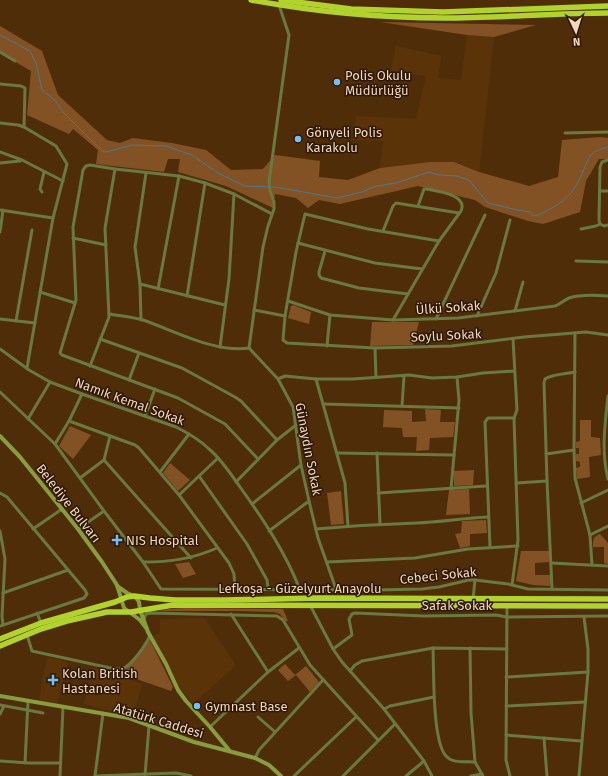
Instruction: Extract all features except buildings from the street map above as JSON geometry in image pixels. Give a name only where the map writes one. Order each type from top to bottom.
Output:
[{"type":"highway","points":[[251,0],[359,9],[443,12],[608,6]]},
{"type":"highway","points":[[280,3],[358,15],[423,17],[608,13]]},
{"type":"highway","name":"Lefkoşa - Güzelyurt Anayolu","points":[[0,639],[41,623],[127,596],[182,600],[318,598],[608,599]]},
{"type":"highway","name":"Lefkoşa - Güzelyurt Anayolu","points":[[0,646],[48,627],[87,616],[107,612],[127,612],[168,605],[608,606]]},
{"type":"main road","name":"Belediye Bulvarı","points":[[0,437],[20,457],[78,529],[102,562],[117,585],[124,608],[127,612]]},
{"type":"main road","name":"Belediye Bulvarı","points":[[117,585],[127,593],[134,596]]},
{"type":"main road","points":[[134,596],[139,602],[140,610],[147,629],[178,690],[229,750]]},
{"type":"main road","points":[[127,612],[140,620],[147,629]]},
{"type":"main road","name":"Atatürk Caddesi","points":[[0,696],[63,708],[83,709],[129,718],[194,742],[229,750],[262,760],[276,774],[281,776]]},
{"type":"street","points":[[109,314],[141,320],[220,347],[249,348],[263,247],[274,205],[269,182],[289,35],[280,3]]},
{"type":"street","points":[[0,52],[15,61]]},
{"type":"street","points":[[0,84],[21,86],[25,88],[24,127]]},
{"type":"street","points":[[0,123],[24,127],[57,147],[67,166],[53,218],[27,368]]},
{"type":"street","points":[[565,133],[608,132]]},
{"type":"street","points":[[0,152],[22,160],[63,181]]},
{"type":"street","points":[[0,163],[22,160]]},
{"type":"street","points":[[600,224],[600,167],[602,162],[608,160]]},
{"type":"street","points":[[258,459],[222,422],[173,395],[90,366],[60,353],[75,303],[74,238],[76,204],[83,170],[86,166],[90,165],[115,170],[179,176],[205,183],[234,194],[272,214]]},
{"type":"street","points":[[90,366],[108,321],[109,314],[105,224],[115,170]]},
{"type":"street","points":[[42,192],[40,189],[44,172]]},
{"type":"street","points":[[141,320],[140,284],[135,246],[146,173]]},
{"type":"street","points":[[158,289],[179,176]]},
{"type":"street","points":[[187,296],[205,183]]},
{"type":"street","points":[[393,320],[439,241],[463,205],[460,199],[451,195],[424,189],[422,191],[418,206]]},
{"type":"street","points":[[600,191],[608,191]]},
{"type":"street","points":[[220,347],[229,279],[234,194]]},
{"type":"street","points":[[383,231],[394,204],[418,206],[459,213]]},
{"type":"street","points":[[0,232],[2,210],[53,218]]},
{"type":"street","points":[[254,310],[285,316],[298,243],[304,216],[307,213],[368,229],[439,241]]},
{"type":"street","points":[[436,319],[485,215]]},
{"type":"street","points":[[477,316],[497,268],[510,220]]},
{"type":"street","points":[[581,229],[600,224],[604,226],[608,225]]},
{"type":"street","points":[[16,321],[32,230]]},
{"type":"street","points":[[74,238],[106,245]]},
{"type":"street","points":[[298,243],[376,263],[422,269]]},
{"type":"street","points":[[325,251],[319,272],[321,278],[360,288],[408,294]]},
{"type":"street","points":[[576,261],[608,262]]},
{"type":"street","points":[[515,311],[523,282]]},
{"type":"street","points":[[140,284],[226,305]]},
{"type":"street","points":[[40,292],[75,303]]},
{"type":"street","name":"Ülkü Sokak","points":[[288,301],[330,315],[393,320],[477,316],[555,306],[576,296],[608,296]]},
{"type":"street","points":[[327,346],[330,315]]},
{"type":"street","name":"Soylu Sokak","points":[[285,316],[282,337],[284,342],[327,346],[375,348],[452,346],[575,333],[590,332],[608,335]]},
{"type":"street","points":[[0,319],[35,323]]},
{"type":"street","points":[[575,333],[575,482],[590,535],[592,564]]},
{"type":"street","points":[[100,339],[187,370],[235,397],[241,401],[277,440]]},
{"type":"street","points":[[512,585],[518,546],[514,418],[517,410],[513,339]]},
{"type":"street","name":"Günaydın Sokak","points":[[249,348],[278,379],[293,407],[301,465],[309,501],[316,528],[336,589]]},
{"type":"street","points":[[375,348],[376,377]]},
{"type":"street","name":"Namık Kemal Sokak","points":[[0,349],[50,382],[176,427],[209,448],[252,504],[290,565],[300,590]]},
{"type":"street","points":[[129,380],[139,353]]},
{"type":"street","points":[[278,379],[286,376],[316,379],[404,376],[429,378],[457,377],[514,371]]},
{"type":"street","points":[[552,589],[544,424],[545,378],[575,372]]},
{"type":"street","points":[[402,406],[404,376]]},
{"type":"street","points":[[451,489],[460,396],[457,377]]},
{"type":"street","points":[[316,379],[338,453],[345,483],[348,526]]},
{"type":"street","points":[[28,419],[50,382]]},
{"type":"street","points":[[145,416],[155,389]]},
{"type":"street","points":[[0,392],[55,444],[143,562],[191,558],[217,548]]},
{"type":"street","points":[[55,444],[69,421],[82,394]]},
{"type":"street","points":[[608,396],[605,456],[608,479]]},
{"type":"street","points":[[324,404],[459,408]]},
{"type":"street","points":[[490,547],[484,424],[487,419],[514,418]]},
{"type":"street","points":[[69,421],[138,447],[179,495],[217,548],[233,572],[236,589]]},
{"type":"street","points":[[236,482],[277,440],[296,425]]},
{"type":"street","points":[[160,472],[189,434]]},
{"type":"street","points":[[80,478],[104,460],[110,436]]},
{"type":"street","points":[[546,454],[574,450]]},
{"type":"street","points":[[338,453],[454,455]]},
{"type":"street","points":[[377,453],[380,524]]},
{"type":"street","points":[[179,495],[218,458]]},
{"type":"street","points":[[104,460],[191,558]]},
{"type":"street","points":[[252,504],[301,465]]},
{"type":"street","points":[[199,476],[247,544],[267,580],[268,589]]},
{"type":"street","points":[[517,484],[547,480]]},
{"type":"street","points":[[378,493],[486,486]]},
{"type":"street","points":[[581,504],[608,490]]},
{"type":"street","points":[[0,493],[7,496],[85,590],[87,594],[84,598],[2,626],[5,557],[0,531]]},
{"type":"street","points":[[269,531],[309,501]]},
{"type":"street","points":[[34,529],[62,509]]},
{"type":"street","points":[[78,529],[104,511]]},
{"type":"street","points":[[316,528],[419,523],[457,518],[488,517]]},
{"type":"street","points":[[590,535],[608,526]]},
{"type":"street","points":[[327,562],[415,558],[461,550],[518,546]]},
{"type":"street","name":"Cebeci Sokak","points":[[143,562],[159,588],[162,589],[423,589],[475,580],[512,585],[528,589],[608,590]]},
{"type":"street","points":[[551,563],[608,566]]},
{"type":"street","points":[[3,593],[68,570]]},
{"type":"street","points":[[473,599],[475,580]]},
{"type":"street","points":[[318,598],[320,589]]},
{"type":"street","points":[[310,605],[333,650],[384,709],[424,761],[432,776]]},
{"type":"street","points":[[507,605],[506,760],[510,776]]},
{"type":"street","points":[[37,613],[41,623]]},
{"type":"street","points":[[144,621],[146,614],[151,613],[277,616],[283,620],[310,665],[378,740]]},
{"type":"street","name":"Safak Sokak","points":[[333,650],[352,635],[349,619],[352,614],[355,613],[424,616],[496,615],[506,617],[608,616]]},
{"type":"street","points":[[231,614],[268,672]]},
{"type":"street","points":[[579,776],[588,672],[588,649],[584,617]]},
{"type":"street","points":[[27,635],[32,651],[109,669],[124,668],[131,662],[147,642],[150,635]]},
{"type":"street","points":[[210,727],[268,672],[299,648]]},
{"type":"street","points":[[350,671],[355,665],[362,661],[433,648],[507,649]]},
{"type":"street","points":[[433,648],[434,697],[437,729],[442,749],[445,756],[450,760],[475,762]]},
{"type":"street","points":[[470,648],[471,713],[475,762],[482,775],[471,776]]},
{"type":"street","points":[[506,676],[588,672]]},
{"type":"street","points":[[255,758],[259,750],[274,732],[323,680]]},
{"type":"street","points":[[384,709],[390,706],[434,697]]},
{"type":"street","points":[[26,763],[28,701]]},
{"type":"street","points":[[506,706],[585,702]]},
{"type":"street","points":[[0,714],[2,705],[43,713]]},
{"type":"street","points":[[60,776],[63,708]]},
{"type":"street","points":[[103,713],[95,776],[176,773],[191,776]]},
{"type":"street","points":[[258,717],[274,732]]},
{"type":"street","points":[[294,776],[356,717]]},
{"type":"street","points":[[343,776],[395,724]]},
{"type":"street","points":[[145,775],[149,726]]},
{"type":"street","points":[[506,736],[581,741]]},
{"type":"street","points":[[544,738],[547,776]]},
{"type":"street","points":[[0,761],[26,763],[60,762]]},
{"type":"street","points":[[406,776],[424,761]]},
{"type":"shaded area","points":[[380,22],[536,25],[494,37],[467,35]]},
{"type":"shaded area","points":[[0,26],[42,51],[58,95],[107,140],[120,143],[133,138],[172,143],[206,150],[231,170],[263,169],[275,155],[320,161],[319,177],[348,180],[380,168],[430,162],[454,162],[479,172],[529,186],[558,177],[562,140],[600,137],[608,138],[608,159],[599,159],[586,181],[580,212],[543,224],[528,221],[485,207],[475,200],[418,186],[340,204],[319,200],[308,208],[296,198],[275,194],[273,208],[226,186],[178,172],[180,159],[168,159],[164,172],[96,164],[98,150],[73,129],[69,134],[27,115],[31,71],[0,53]]},
{"type":"shaded area","points":[[467,35],[494,37],[479,172],[454,162],[430,162],[380,168],[383,141],[353,140],[356,116],[416,119],[426,76],[391,71],[396,46],[441,56],[438,78],[461,80]]},
{"type":"shaded area","points":[[293,305],[311,312],[309,324],[288,318],[291,306]]},
{"type":"shaded area","points":[[372,322],[419,322],[413,345],[370,346]]},
{"type":"shaded area","points":[[425,409],[441,410],[440,422],[455,422],[453,437],[430,438],[429,450],[416,451],[417,437],[403,437],[402,428],[383,427],[384,410],[412,411],[412,422],[426,421]]},
{"type":"shaded area","points":[[580,420],[591,420],[591,437],[600,438],[601,455],[589,457],[590,477],[577,479],[576,468],[580,467],[580,462],[576,461],[576,454],[579,454],[579,448],[576,448],[576,442],[580,441]]},
{"type":"shaded area","points":[[70,426],[91,435],[73,459],[59,446]]},
{"type":"shaded area","points":[[170,463],[190,480],[178,491],[163,473]]},
{"type":"shaded area","points":[[474,470],[473,485],[454,486],[454,471]]},
{"type":"shaded area","points":[[469,489],[470,514],[446,515],[449,490]]},
{"type":"shaded area","points":[[341,491],[344,524],[331,525],[327,493]]},
{"type":"shaded area","points":[[486,520],[487,533],[470,534],[470,546],[460,548],[455,534],[461,533],[462,521]]},
{"type":"shaded area","points":[[600,534],[608,543],[608,564],[604,563],[604,547],[593,547],[594,539]]},
{"type":"shaded area","points":[[521,551],[549,551],[549,562],[535,563],[535,575],[551,575],[550,586],[533,585],[516,581]]},
{"type":"shaded area","points":[[189,562],[196,574],[183,578],[175,564]]},
{"type":"shaded area","points":[[184,608],[283,609],[288,621],[285,621],[280,614],[274,612],[159,611]]},
{"type":"shaded area","points":[[204,618],[236,665],[193,704],[181,690],[153,636],[160,633],[160,619]]},
{"type":"shaded area","points":[[149,638],[173,687],[171,691],[122,674]]},
{"type":"shaded area","name":"Kolan British Hastanesi","points":[[47,657],[68,662],[57,703],[39,699]]},
{"type":"shaded area","points":[[285,664],[295,675],[306,666],[319,682],[310,692],[296,675],[288,681],[278,670]]},
{"type":"shaded area","points":[[93,667],[142,684],[133,717],[84,704]]},
{"type":"waterway","points":[[0,35],[30,51],[36,63],[42,90],[55,100],[63,112],[102,151],[106,152],[132,145],[166,146],[192,155],[218,173],[245,186],[275,187],[337,198],[362,192],[376,186],[396,183],[429,172],[438,175],[457,176],[469,180],[488,203],[530,212],[533,216],[557,205],[567,197],[575,188],[590,156],[593,153],[608,147]]},
{"type":"place","name":"Polis Okulu Müdürlüğü","points":[[337,82]]},
{"type":"place","name":"Gönyeli Polis Karakolu","points":[[298,139]]},
{"type":"place","name":"NIS Hospital","points":[[117,540]]},
{"type":"place","name":"Kolan British Hastanesi","points":[[53,680]]},
{"type":"place","name":"Gymnast Base","points":[[197,706]]}]
